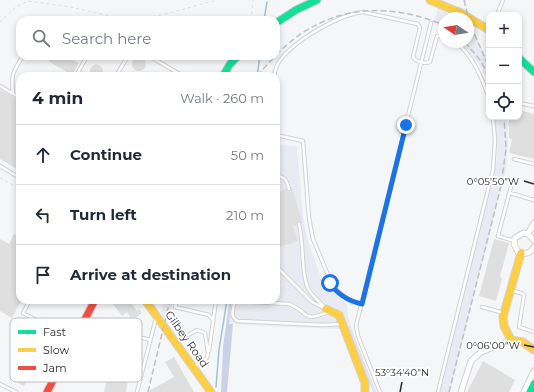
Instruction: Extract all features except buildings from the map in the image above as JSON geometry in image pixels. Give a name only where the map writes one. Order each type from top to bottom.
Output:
[{"type":"main road","points":[[280,20],[317,0]]},
{"type":"main road","points":[[430,0],[454,8],[468,15],[486,28]]},
{"type":"main road","points":[[225,72],[234,60]]},
{"type":"main road","points":[[522,61],[534,72]]},
{"type":"main road","points":[[521,253],[504,313],[504,326],[511,340],[523,342],[534,350]]},
{"type":"main road","points":[[86,318],[93,304]]},
{"type":"main road","name":"Gilbey Road","points":[[148,304],[211,392]]},
{"type":"main road","points":[[329,310],[339,315],[343,324],[365,383],[365,392]]},
{"type":"main road","points":[[47,392],[52,382]]},
{"type":"main road","points":[[530,392],[534,384]]},
{"type":"street","points":[[528,234],[534,223]]},
{"type":"street","points":[[534,240],[528,234],[520,234],[514,241],[514,247],[521,253],[527,253],[534,249]]},
{"type":"street","points":[[461,392],[471,361],[481,352],[511,340]]},
{"type":"street","points":[[524,392],[534,372]]},
{"type":"lane","points":[[499,12],[503,0]]},
{"type":"lane","points":[[275,72],[280,60],[298,43],[334,21],[356,13],[362,12],[418,24],[420,28],[413,57],[414,60],[421,62],[430,62],[438,36]]},
{"type":"lane","points":[[380,392],[356,330],[431,23]]},
{"type":"lane","points":[[462,48],[477,68],[486,90]]},
{"type":"lane","points":[[14,94],[11,78],[20,60]]},
{"type":"lane","points":[[78,72],[85,60]]},
{"type":"lane","points":[[118,72],[126,60]]},
{"type":"lane","points":[[156,60],[176,72]]},
{"type":"lane","points":[[0,86],[14,94]]},
{"type":"lane","points":[[522,103],[534,106]]},
{"type":"lane","points":[[438,392],[493,170],[495,141],[493,120]]},
{"type":"lane","points":[[280,136],[302,141],[309,218],[313,239],[333,287],[350,302],[362,304]]},
{"type":"lane","points":[[514,159],[534,164]]},
{"type":"lane","points":[[0,166],[16,176]]},
{"type":"lane","points":[[280,176],[285,178],[289,188]]},
{"type":"lane","points":[[513,179],[498,236],[514,241]]},
{"type":"lane","points":[[510,194],[534,200]]},
{"type":"lane","points":[[299,224],[307,286],[329,310]]},
{"type":"lane","points":[[280,270],[312,302],[329,310]]},
{"type":"lane","points":[[511,290],[524,295],[519,327],[534,332]]},
{"type":"lane","points":[[280,303],[290,304],[305,316],[309,317],[314,317],[329,310]]},
{"type":"lane","points":[[28,304],[23,313],[32,318]]},
{"type":"lane","points":[[176,304],[175,307],[209,315],[213,319]]},
{"type":"lane","points":[[194,367],[207,358],[215,304]]},
{"type":"lane","points":[[234,304],[232,314],[233,318],[238,322],[322,325],[343,324]]},
{"type":"lane","points":[[482,307],[504,313]]},
{"type":"lane","points":[[142,372],[156,318],[158,317]]},
{"type":"lane","points":[[188,335],[197,330],[203,331],[208,353]]},
{"type":"lane","points":[[143,338],[150,340]]},
{"type":"lane","points":[[137,392],[140,382]]},
{"type":"lane","points":[[0,384],[16,392]]},
{"type":"path","points":[[149,16],[217,0]]},
{"type":"path","points":[[251,16],[253,0]]},
{"type":"path","points":[[0,22],[16,7],[28,1],[66,6],[111,16]]},
{"type":"path","points":[[0,178],[16,187]]},
{"type":"shaded area","points":[[438,8],[445,12],[438,12],[438,25],[434,23]]},
{"type":"shaded area","points":[[474,32],[486,58],[486,80],[481,67],[466,48],[474,48]]},
{"type":"shaded area","points":[[495,120],[506,120],[508,128],[506,169],[450,392],[440,392],[492,182],[497,159]]},
{"type":"shaded area","points":[[280,145],[297,146],[303,217],[307,238],[323,283],[347,304],[350,325],[338,329],[229,324],[231,304],[280,304]]},
{"type":"shaded area","points":[[163,304],[173,304],[168,323],[160,314]]},
{"type":"shaded area","points":[[229,304],[231,304],[229,324],[233,324],[227,392],[221,392],[223,347]]},
{"type":"shaded area","points":[[350,325],[376,392],[373,392],[347,326]]},
{"type":"waterway","points":[[265,16],[267,2]]},
{"type":"waterway","points":[[258,72],[259,60]]},
{"type":"waterway","points":[[216,387],[219,350],[226,304]]},
{"type":"railway","points":[[464,0],[470,24],[486,60]]},
{"type":"railway","points":[[280,51],[294,39],[314,26],[334,17],[355,12],[398,12],[421,17],[438,23]]},
{"type":"railway","points":[[470,48],[480,60],[486,71]]},
{"type":"railway","points":[[261,72],[271,60]]},
{"type":"railway","points":[[449,392],[501,186],[506,149],[504,120]]},
{"type":"railway","points":[[148,392],[169,304]]},
{"type":"traffic: fast","points":[[280,20],[296,10],[317,0]]},
{"type":"traffic: fast","points":[[225,72],[234,60]]},
{"type":"traffic: fast","points":[[522,61],[534,72]]},
{"type":"traffic: fast","points":[[530,392],[534,384]]},
{"type":"traffic: slow","points":[[430,0],[461,13],[486,28]]},
{"type":"traffic: slow","points":[[521,253],[503,317],[504,326],[511,340],[523,342],[534,350]]},
{"type":"traffic: slow","points":[[148,304],[211,392]]},
{"type":"traffic: slow","points":[[326,309],[339,315],[365,383],[365,392]]},
{"type":"traffic: jam","points":[[86,318],[93,304]]},
{"type":"traffic: jam","points":[[47,392],[52,382]]},
{"type":"route","points":[[330,283],[350,302],[362,304],[406,125]]}]
